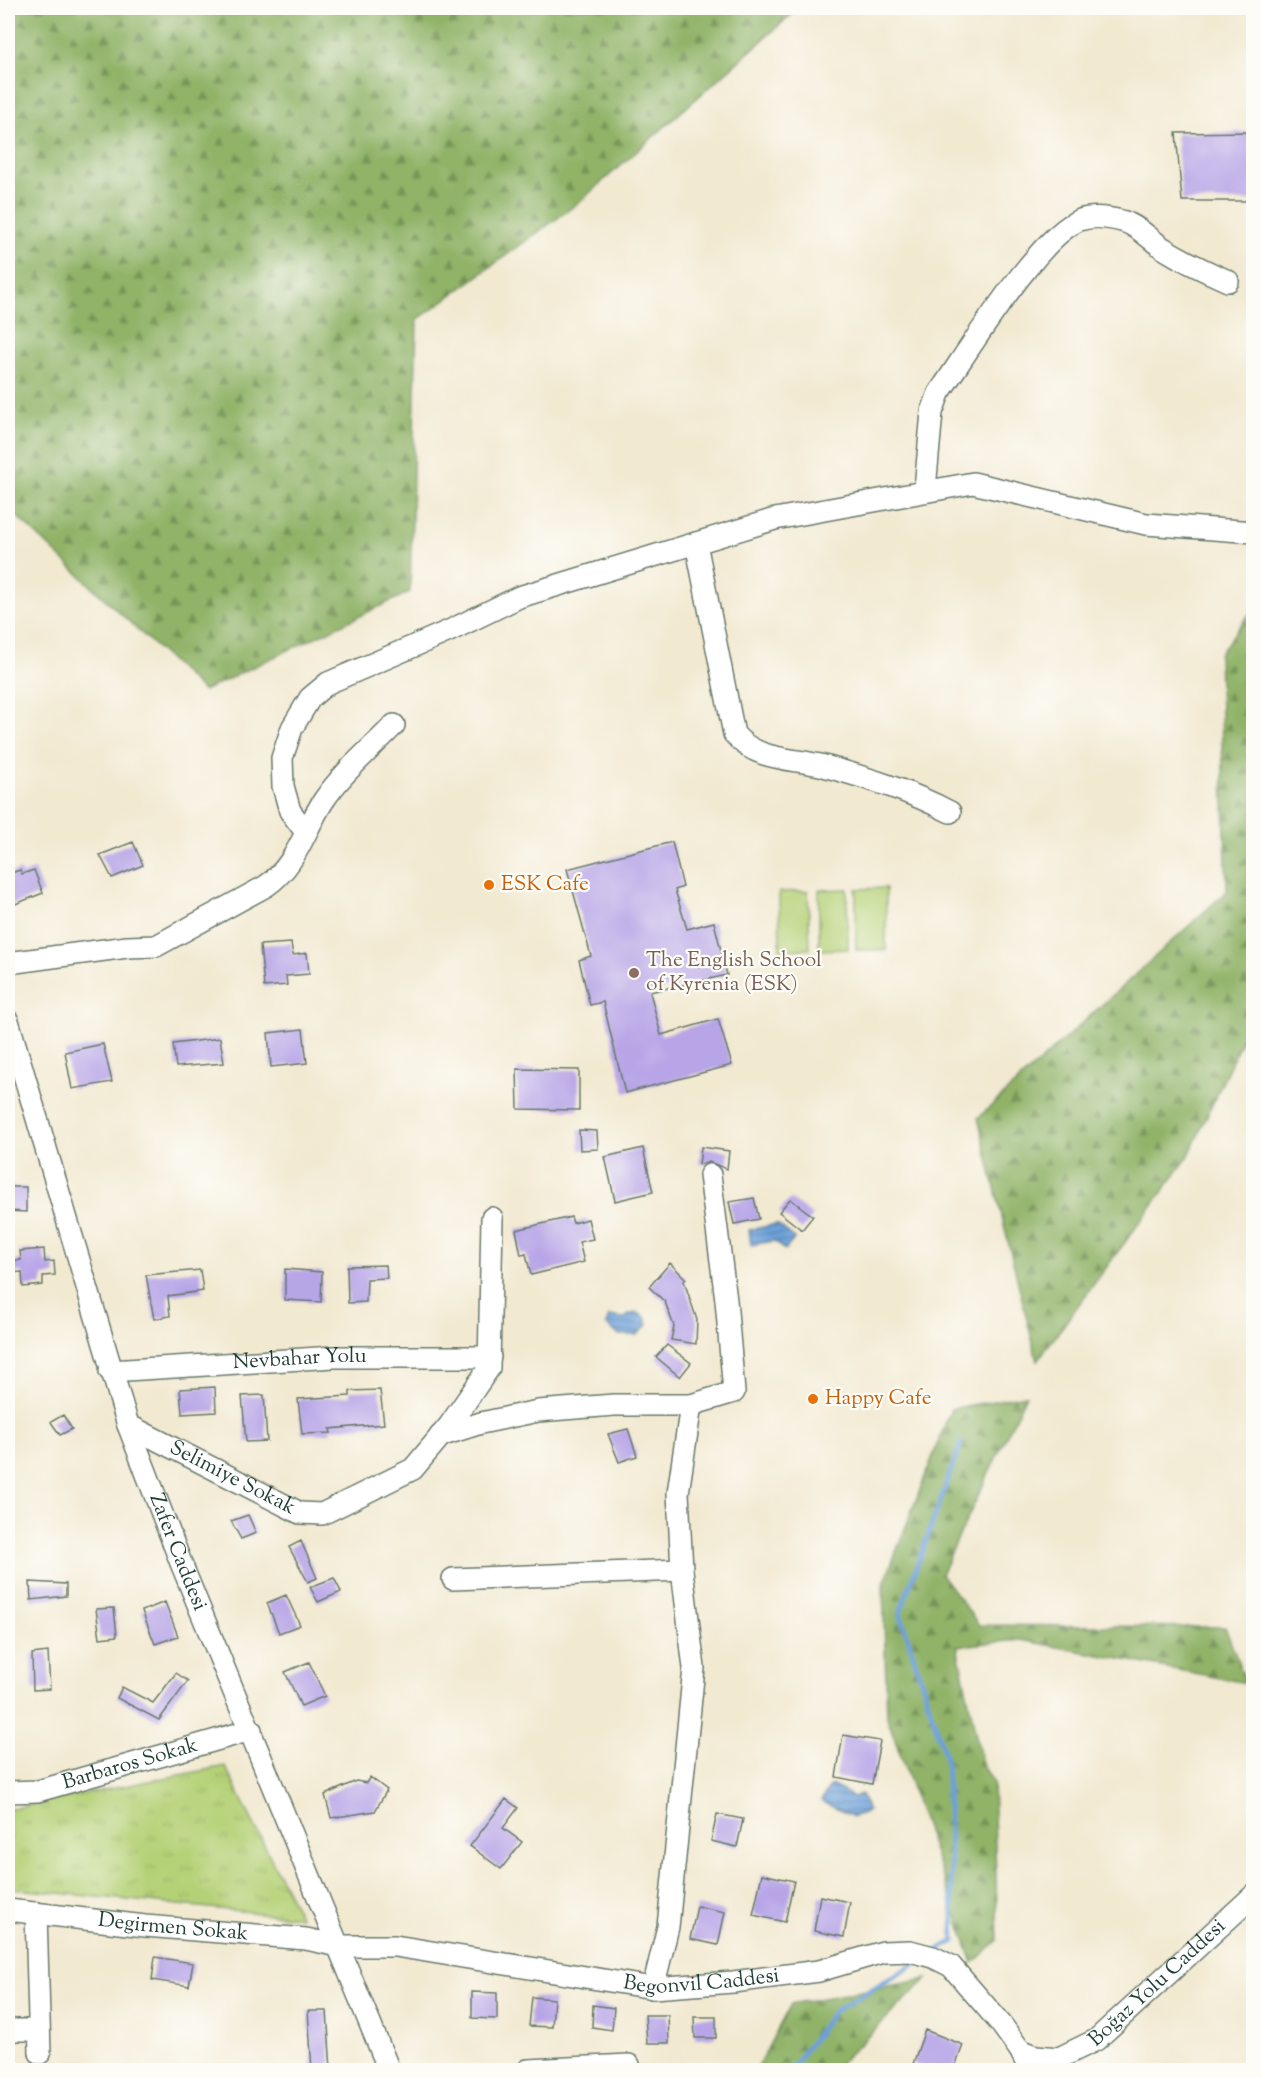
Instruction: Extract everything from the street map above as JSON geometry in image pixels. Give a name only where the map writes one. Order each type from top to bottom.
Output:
[{"type":"street","points":[[926,489],[932,412],[939,393],[1035,257],[1057,233],[1080,220],[1101,217],[1128,223],[1171,252],[1228,281]]},
{"type":"street","points":[[305,831],[290,811],[283,786],[282,758],[292,728],[310,698],[328,683],[449,631],[519,597],[775,519],[926,489],[974,483],[1146,524],[1254,532]]},
{"type":"street","points":[[696,543],[734,734],[743,746],[759,753],[822,766],[914,793],[950,812]]},
{"type":"street","points":[[8,963],[127,946],[156,946],[280,876],[294,858],[305,831],[326,797],[394,725]]},
{"type":"street","name":"Zafer Caddesi","points":[[8,1021],[110,1371],[128,1425],[389,2070]]},
{"type":"street","points":[[440,1436],[480,1422],[538,1411],[614,1405],[691,1405],[734,1392],[726,1300],[710,1175]]},
{"type":"street","name":"Selimiye Sokak","points":[[128,1425],[300,1514],[322,1514],[413,1469],[489,1368],[492,1218]]},
{"type":"street","name":"Nevbahar Yolu","points":[[110,1371],[334,1357],[490,1357]]},
{"type":"street","points":[[653,1988],[668,1928],[694,1668],[682,1570],[678,1493],[691,1405]]},
{"type":"street","points":[[453,1578],[682,1570]]},
{"type":"street","name":"Barbaros Sokak","points":[[8,1792],[38,1791],[251,1730]]},
{"type":"street","name":"Boğaz Yolu Caddesi","points":[[1020,2050],[1036,2056],[1059,2058],[1096,2040],[1254,1895]]},
{"type":"street","name":"Degirmen Sokak","points":[[8,1910],[145,1926],[306,1939],[339,1946]]},
{"type":"street","points":[[36,1913],[40,2053]]},
{"type":"street","name":"Begonvil Caddesi","points":[[339,1946],[395,1946],[653,1988],[733,1982],[819,1971],[884,1952],[910,1951],[933,1957],[951,1966],[1020,2050],[1030,2070]]},
{"type":"street","points":[[8,2030],[38,2030]]},
{"type":"street","points":[[528,2070],[629,2066]]},
{"type":"green space","points":[[8,8],[799,8],[577,204],[417,320],[410,592],[203,691],[8,508]]},
{"type":"green space","points":[[1253,609],[1253,1015],[1188,1157],[1037,1361],[978,1118],[1227,891],[1219,654]]},
{"type":"green space","points":[[886,888],[886,950],[856,950],[856,889]]},
{"type":"green space","points":[[847,889],[848,949],[819,950],[819,890]]},
{"type":"green space","points":[[808,891],[810,949],[780,950],[779,892]]},
{"type":"green space","points":[[1026,1395],[941,1574],[979,1625],[1225,1627],[1246,1683],[1021,1640],[957,1646],[982,1764],[993,1782],[998,1940],[973,1963],[887,1717],[883,1586],[951,1409]]},
{"type":"green space","points":[[225,1766],[300,1917],[8,1888],[8,1809]]},
{"type":"green space","points":[[927,1979],[833,2070],[756,2070],[791,2004]]},
{"type":"water","points":[[777,1224],[795,1238],[785,1250],[774,1241],[751,1245],[749,1230]]},
{"type":"water","points":[[638,1313],[645,1317],[648,1325],[637,1335],[619,1335],[606,1325],[609,1316],[625,1318],[630,1314]]},
{"type":"water","points":[[831,1785],[854,1797],[861,1794],[868,1811],[853,1817],[821,1801]]},
{"type":"building","points":[[1254,132],[1254,201],[1182,201],[1176,133]]},
{"type":"building","points":[[133,842],[143,865],[112,878],[100,855]]},
{"type":"building","points":[[672,842],[683,887],[675,890],[687,929],[714,922],[727,975],[650,992],[661,1035],[718,1019],[732,1065],[625,1093],[603,1002],[590,1005],[579,960],[591,956],[567,869]]},
{"type":"building","points":[[20,870],[22,874],[34,870],[43,893],[8,907],[8,874]]},
{"type":"building","points":[[291,943],[293,955],[307,953],[309,974],[286,976],[287,985],[264,987],[260,945]]},
{"type":"building","points":[[303,1029],[307,1063],[271,1067],[268,1033]]},
{"type":"building","points":[[220,1038],[224,1063],[176,1067],[173,1044]]},
{"type":"building","points":[[103,1044],[112,1082],[72,1089],[65,1052]]},
{"type":"building","points":[[517,1069],[579,1070],[579,1110],[518,1109]]},
{"type":"building","points":[[579,1130],[597,1131],[598,1149],[580,1150]]},
{"type":"building","points":[[701,1147],[729,1151],[727,1169],[709,1162],[699,1165]]},
{"type":"building","points":[[643,1148],[653,1192],[615,1201],[605,1157]]},
{"type":"building","points":[[8,1187],[26,1187],[26,1212],[8,1211]]},
{"type":"building","points":[[754,1198],[759,1219],[734,1224],[729,1202]]},
{"type":"building","points":[[790,1199],[813,1216],[802,1230],[779,1212]]},
{"type":"building","points":[[571,1217],[573,1223],[588,1219],[593,1239],[579,1242],[584,1262],[531,1275],[526,1254],[521,1255],[516,1230]]},
{"type":"building","points":[[44,1249],[45,1262],[54,1261],[55,1275],[43,1276],[43,1285],[23,1287],[22,1272],[8,1273],[8,1261],[21,1260],[20,1251]]},
{"type":"building","points":[[670,1263],[686,1279],[684,1281],[697,1320],[696,1344],[671,1340],[674,1326],[665,1302],[649,1287]]},
{"type":"building","points":[[386,1265],[387,1278],[367,1279],[366,1302],[348,1303],[347,1266]]},
{"type":"building","points":[[285,1269],[322,1272],[321,1302],[285,1300]]},
{"type":"building","points":[[200,1270],[203,1291],[168,1296],[170,1316],[154,1319],[146,1275]]},
{"type":"building","points":[[667,1345],[691,1363],[680,1377],[656,1357]]},
{"type":"building","points":[[215,1387],[216,1412],[182,1414],[180,1389]]},
{"type":"building","points":[[380,1390],[384,1424],[330,1429],[331,1433],[302,1434],[298,1399],[350,1396],[350,1391]]},
{"type":"building","points":[[264,1395],[267,1441],[246,1442],[242,1396]]},
{"type":"building","points":[[63,1415],[72,1429],[60,1435],[51,1422]]},
{"type":"building","points":[[628,1429],[637,1456],[619,1462],[608,1434]]},
{"type":"building","points":[[248,1515],[256,1533],[241,1539],[231,1521]]},
{"type":"building","points":[[301,1541],[317,1578],[308,1582],[289,1547]]},
{"type":"building","points":[[334,1578],[341,1592],[318,1602],[310,1587]]},
{"type":"building","points":[[30,1582],[66,1584],[66,1596],[31,1600]]},
{"type":"building","points":[[286,1595],[300,1625],[279,1633],[267,1603]]},
{"type":"building","points":[[165,1602],[178,1636],[155,1644],[142,1611]]},
{"type":"building","points":[[114,1608],[117,1636],[100,1638],[96,1609]]},
{"type":"building","points":[[48,1652],[50,1689],[33,1690],[32,1654]]},
{"type":"building","points":[[309,1662],[325,1696],[301,1706],[285,1672]]},
{"type":"building","points":[[176,1673],[188,1681],[159,1720],[117,1698],[122,1687],[153,1703]]},
{"type":"building","points":[[843,1735],[880,1741],[872,1784],[836,1777]]},
{"type":"building","points":[[370,1777],[387,1790],[375,1811],[331,1818],[325,1795],[356,1781],[366,1783]]},
{"type":"building","points":[[506,1799],[518,1808],[503,1828],[522,1842],[501,1869],[470,1846]]},
{"type":"building","points":[[717,1814],[743,1819],[737,1847],[711,1841]]},
{"type":"building","points":[[762,1874],[794,1881],[785,1922],[753,1915]]},
{"type":"building","points":[[820,1896],[850,1902],[844,1937],[814,1931]]},
{"type":"building","points":[[697,1906],[725,1912],[718,1945],[690,1939]]},
{"type":"building","points":[[155,1957],[193,1963],[189,1986],[152,1980]]},
{"type":"building","points":[[472,1992],[497,1993],[497,2019],[472,2018]]},
{"type":"building","points":[[532,1997],[554,1999],[552,2027],[529,2026]]},
{"type":"building","points":[[593,2005],[614,2008],[612,2030],[592,2027]]},
{"type":"building","points":[[308,2011],[327,2011],[331,2069],[312,2070]]},
{"type":"building","points":[[645,2015],[668,2015],[669,2043],[647,2043]]},
{"type":"building","points":[[694,2017],[716,2017],[716,2038],[695,2038]]},
{"type":"building","points":[[925,2030],[963,2045],[954,2070],[931,2070],[913,2064]]},
{"type":"waterway","points":[[935,1952],[954,1941],[946,1759],[900,1613],[961,1443]]},
{"type":"waterway","points":[[790,2070],[833,2012],[922,1960]]},
{"type":"place","name":"ESK Cafe","points":[[489,885]]},
{"type":"place","name":"The English School of Kyrenia (ESK)","points":[[634,973]]},
{"type":"place","name":"Happy Cafe","points":[[813,1399]]}]
